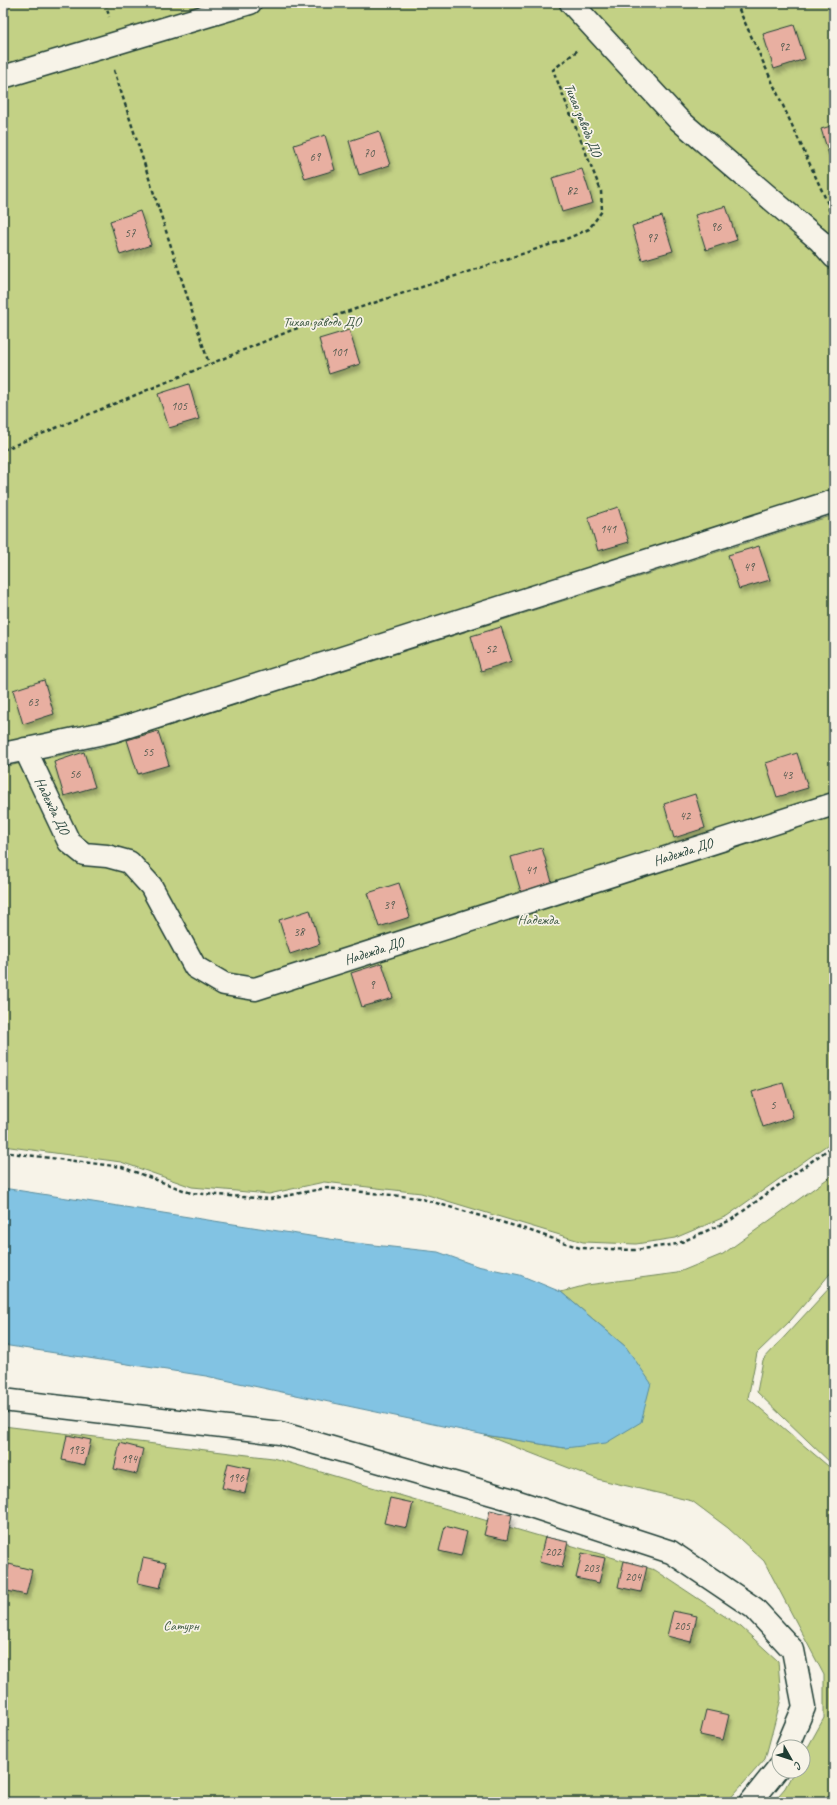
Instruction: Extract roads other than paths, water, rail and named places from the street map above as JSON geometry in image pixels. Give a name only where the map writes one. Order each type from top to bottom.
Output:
[{"type":"street","points":[[3,77],[250,3]]},
{"type":"street","points":[[571,3],[678,119],[820,241],[834,257]]},
{"type":"street","points":[[3,754],[113,731],[834,501]]},
{"type":"street","name":"Надежда ДО","points":[[25,749],[69,842],[84,854],[107,856],[129,862],[151,886],[195,967],[224,984],[255,989],[834,804]]},
{"type":"street","points":[[3,1400],[280,1433],[506,1498],[671,1552],[754,1608],[793,1650],[804,1707],[790,1739]]},
{"type":"street","points":[[751,1802],[771,1778]]},
{"type":"water","points":[[3,1188],[355,1243],[438,1252],[477,1266],[520,1275],[561,1292],[626,1347],[651,1383],[641,1422],[606,1443],[565,1448],[485,1435],[206,1376],[3,1345]]},
{"type":"park label","name":"Тихая заводь ДО","points":[[322,321]]},
{"type":"park label","name":"Надежда","points":[[538,919]]},
{"type":"park label","name":"Сатурн","points":[[181,1625]]}]
